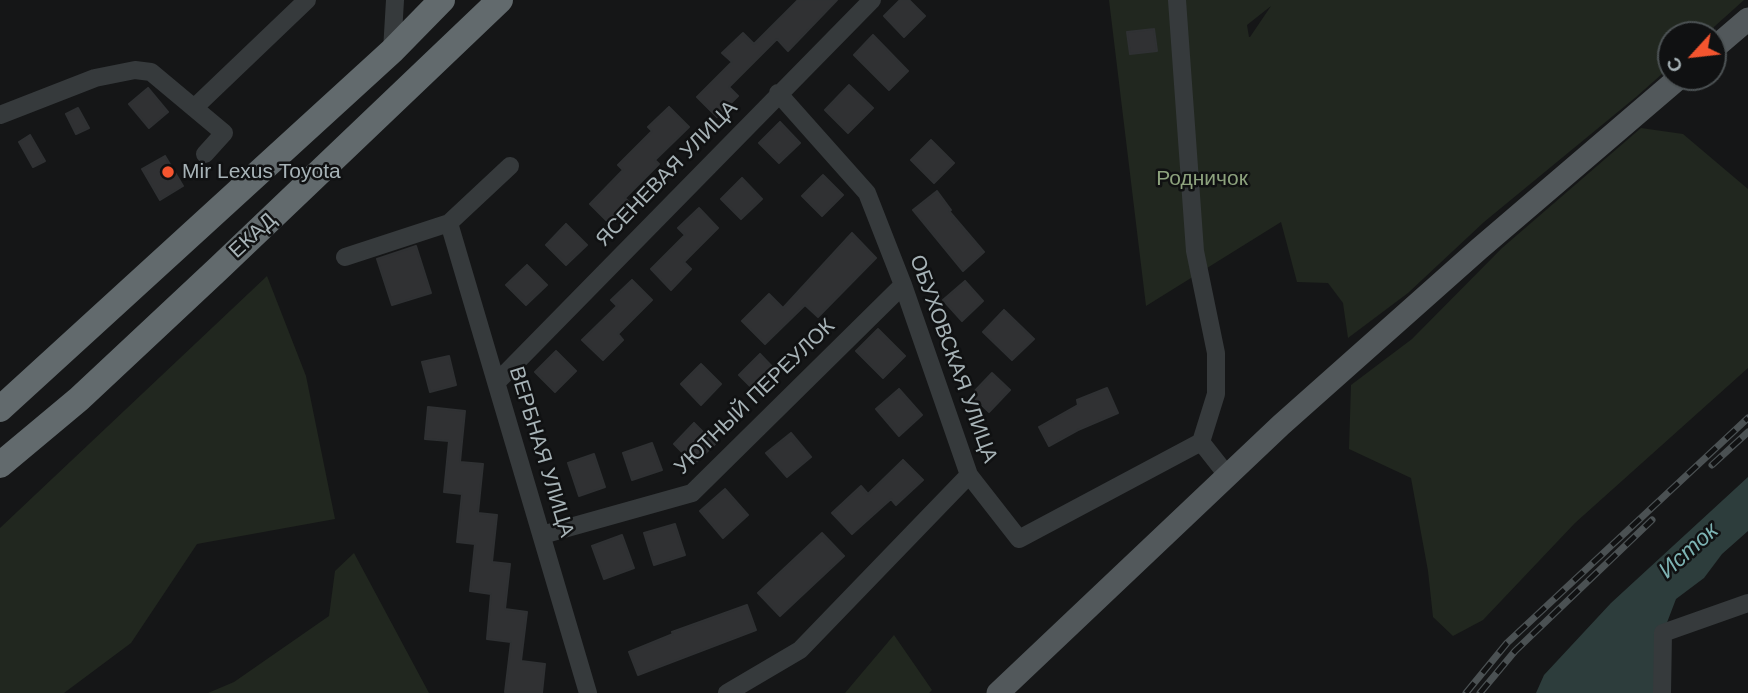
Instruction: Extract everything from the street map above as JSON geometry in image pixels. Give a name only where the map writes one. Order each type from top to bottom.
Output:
[{"type":"highway","name":"ЕКАД","points":[[0,409],[392,51],[442,0]]},
{"type":"highway","name":"ЕКАД","points":[[0,465],[79,398],[276,215],[500,0]]},
{"type":"highway","points":[[0,486],[79,398]]},
{"type":"main road","points":[[1727,37],[1748,19]]},
{"type":"main road","points":[[998,693],[1227,475],[1479,248],[1664,91]]},
{"type":"street","points":[[194,108],[307,0]]},
{"type":"street","points":[[392,51],[395,0]]},
{"type":"street","name":"ЯСЕНЕВАЯ УЛИЦА","points":[[497,382],[872,0]]},
{"type":"street","points":[[1180,2],[1195,251],[1216,353],[1216,394],[1201,442],[1227,475]]},
{"type":"street","points":[[0,115],[95,78],[135,70],[151,72],[224,133],[205,153]]},
{"type":"street","name":"ОБУХОВСКАЯ УЛИЦА","points":[[778,93],[867,192],[903,285],[969,475],[1019,539],[1201,442]]},
{"type":"street","points":[[345,257],[449,223],[510,166]]},
{"type":"street","name":"ВЕРБНАЯ УЛИЦА","points":[[449,223],[588,693]]},
{"type":"street","name":"УЮТНЫЙ ПЕРЕУЛОК","points":[[542,535],[692,493],[903,285]]},
{"type":"street","points":[[727,693],[800,650],[969,475]]},
{"type":"street","points":[[1662,693],[1663,633],[1748,603]]},
{"type":"green space","name":"Родничок","points":[[1109,0],[1744,0],[1721,21],[1657,21],[1657,78],[1484,222],[1408,293],[1348,338],[1343,303],[1328,283],[1297,282],[1281,222],[1146,306]],"holes":[[[1271,6],[1250,37],[1247,25]]]},
{"type":"green space","points":[[1641,128],[1683,134],[1748,189],[1748,368],[1575,523],[1483,620],[1453,636],[1433,617],[1428,571],[1411,478],[1349,449],[1351,385],[1412,339],[1502,248]]},
{"type":"green space","points":[[267,276],[306,376],[335,519],[197,544],[131,643],[64,693],[0,693],[0,528]]},
{"type":"green space","points":[[354,553],[429,693],[208,693],[234,682],[329,616],[335,571]]},
{"type":"green space","points":[[894,635],[932,690],[929,693],[845,693]]},
{"type":"water","name":"Исток","points":[[1748,477],[1748,531],[1722,554],[1704,578],[1676,599],[1663,633],[1662,693],[1536,693],[1544,675],[1611,603]]},
{"type":"building","points":[[798,0],[837,0],[788,51],[777,39],[729,87],[738,96],[717,117],[697,97],[732,62],[722,53],[743,33],[754,44]]},
{"type":"building","points":[[900,0],[909,0],[925,16],[904,37],[884,16]]},
{"type":"building","points":[[1154,29],[1157,51],[1130,54],[1127,32]]},
{"type":"building","points":[[873,35],[908,71],[889,90],[854,55]]},
{"type":"building","points":[[849,85],[873,108],[848,133],[825,110]]},
{"type":"building","points":[[148,88],[168,112],[149,128],[129,104]]},
{"type":"building","points":[[669,107],[689,127],[655,160],[659,164],[625,198],[630,203],[610,224],[590,204],[623,170],[618,165],[652,131],[648,127]]},
{"type":"building","points":[[78,108],[89,128],[76,134],[66,114]]},
{"type":"building","points":[[780,122],[800,143],[779,163],[759,143]]},
{"type":"building","points":[[30,135],[45,161],[33,167],[19,142]]},
{"type":"building","points":[[931,140],[954,163],[934,183],[911,160]]},
{"type":"building","points":[[165,156],[183,186],[160,200],[142,169]]},
{"type":"building","points":[[823,175],[843,195],[822,216],[802,196]]},
{"type":"building","points":[[742,178],[762,199],[741,219],[721,199]]},
{"type":"building","points":[[937,191],[951,210],[949,211],[984,252],[963,271],[913,210]]},
{"type":"building","points":[[699,208],[718,228],[684,262],[691,269],[671,290],[651,269],[685,235],[678,228]]},
{"type":"building","points":[[566,224],[587,245],[566,265],[546,245]]},
{"type":"building","points":[[852,233],[876,258],[818,317],[805,305],[765,344],[742,321],[769,294],[783,308]]},
{"type":"building","points":[[416,246],[431,293],[392,305],[377,259]]},
{"type":"building","points":[[527,265],[547,285],[526,305],[506,285]]},
{"type":"building","points":[[632,280],[652,300],[618,334],[623,340],[603,360],[582,340],[617,306],[611,300]]},
{"type":"building","points":[[965,281],[983,301],[962,321],[943,300]]},
{"type":"building","points":[[1004,310],[1034,339],[1012,360],[983,332]]},
{"type":"building","points":[[878,329],[905,356],[883,378],[856,351]]},
{"type":"building","points":[[556,351],[576,371],[555,392],[535,372]]},
{"type":"building","points":[[760,354],[780,375],[759,395],[739,375]]},
{"type":"building","points":[[449,356],[456,385],[430,392],[422,362]]},
{"type":"building","points":[[701,364],[721,384],[701,405],[681,384]]},
{"type":"building","points":[[992,373],[1010,390],[989,412],[971,395]]},
{"type":"building","points":[[1107,388],[1118,413],[1049,446],[1039,427],[1078,405],[1077,400]]},
{"type":"building","points":[[899,389],[922,415],[899,436],[876,409]]},
{"type":"building","points":[[428,407],[465,411],[460,462],[483,464],[478,513],[497,515],[492,562],[510,564],[505,609],[527,612],[521,661],[545,664],[542,693],[505,692],[511,642],[487,639],[491,594],[470,591],[475,544],[457,542],[462,494],[444,492],[449,441],[425,439]]},
{"type":"building","points":[[694,423],[715,444],[694,464],[674,444]]},
{"type":"building","points":[[791,433],[811,457],[787,477],[766,453]]},
{"type":"building","points":[[652,443],[662,470],[632,480],[623,453]]},
{"type":"building","points":[[594,454],[605,487],[579,496],[568,463]]},
{"type":"building","points":[[903,460],[923,480],[896,505],[891,499],[852,534],[832,513],[861,486],[868,494]]},
{"type":"building","points":[[725,489],[748,515],[723,538],[700,511]]},
{"type":"building","points":[[675,524],[685,555],[654,565],[644,533]]},
{"type":"building","points":[[822,533],[844,556],[780,616],[758,593]]},
{"type":"building","points":[[622,535],[634,568],[604,579],[592,546]]},
{"type":"building","points":[[747,605],[756,630],[638,675],[629,652],[673,634],[672,632]]},
{"type":"railway","points":[[1466,693],[1507,643],[1748,418]]},
{"type":"railway","points":[[1712,465],[1748,432]]},
{"type":"railway","points":[[1480,693],[1515,651],[1652,520]]},
{"type":"place","name":"Mir Lexus Toyota","points":[[168,172]]}]
